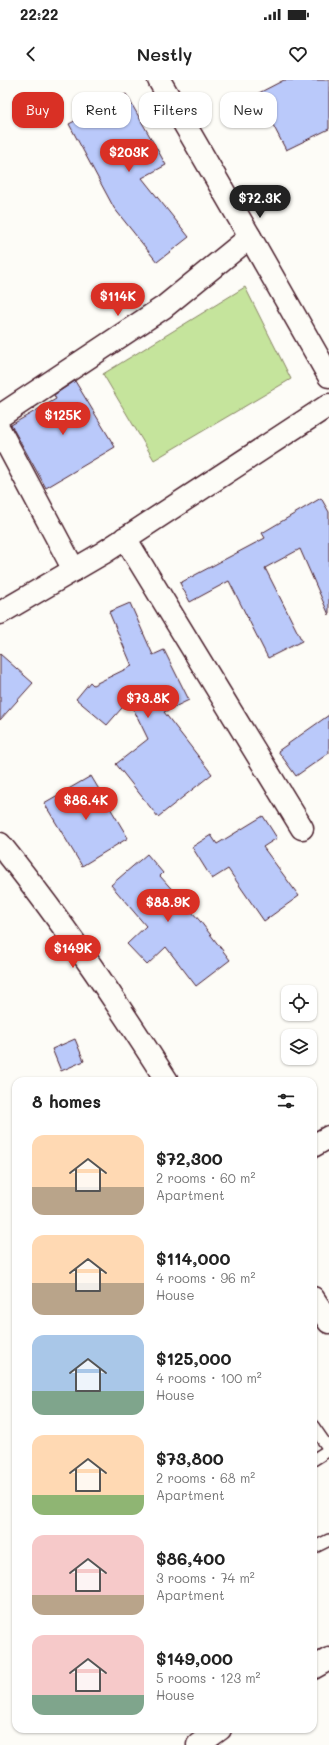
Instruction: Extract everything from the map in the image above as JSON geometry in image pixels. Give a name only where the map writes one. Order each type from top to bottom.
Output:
[{"type":"street","points":[[159,80],[250,236],[329,376]]},
{"type":"street","points":[[0,416],[164,307],[250,236]]},
{"type":"street","points":[[0,613],[74,570],[125,538],[329,405]]},
{"type":"street","points":[[0,431],[74,570]]},
{"type":"street","points":[[125,538],[302,828]]},
{"type":"street","points":[[0,844],[42,896],[89,962],[164,1077]]},
{"type":"street","points":[[317,1144],[329,1137]]},
{"type":"street","points":[[317,1304],[329,1322]]},
{"type":"street","points":[[317,1666],[329,1659]]},
{"type":"street","points":[[198,1745],[214,1733]]},
{"type":"lane","points":[[317,1432],[329,1449],[317,1457]]},
{"type":"lane","points":[[317,1546],[329,1540]]},
{"type":"green space","points":[[245,287],[291,379],[154,460],[103,374]]},
{"type":"building","points":[[284,80],[329,80],[329,129],[286,150],[275,128],[277,128],[277,92],[261,92]]},
{"type":"building","points":[[131,103],[139,117],[139,128],[145,128],[166,165],[142,178],[189,237],[157,262],[114,208],[69,124],[72,122],[72,128],[131,128]]},
{"type":"building","points":[[75,381],[115,447],[46,488],[11,425],[56,399],[54,395]]},
{"type":"building","points":[[321,498],[329,512],[329,615],[300,549],[265,568],[302,641],[268,658],[229,581],[190,602],[180,583],[265,538],[262,533]]},
{"type":"building","points":[[130,603],[153,655],[164,650],[189,700],[164,712],[212,774],[158,817],[116,764],[148,739],[129,700],[107,725],[76,699],[90,682],[93,685],[132,666],[109,612]]},
{"type":"building","points":[[0,654],[33,683],[0,720]]},
{"type":"building","points":[[329,715],[329,753],[296,776],[278,751]]},
{"type":"building","points":[[91,776],[128,838],[82,866],[44,803]]},
{"type":"building","points":[[263,816],[277,838],[263,847],[299,896],[264,921],[228,869],[212,879],[192,847],[211,835],[217,844]]},
{"type":"building","points":[[147,854],[163,873],[160,876],[200,921],[230,960],[196,986],[166,947],[147,965],[127,944],[146,926],[111,885]]},
{"type":"building","points":[[75,1039],[84,1061],[61,1071],[52,1049]]}]
